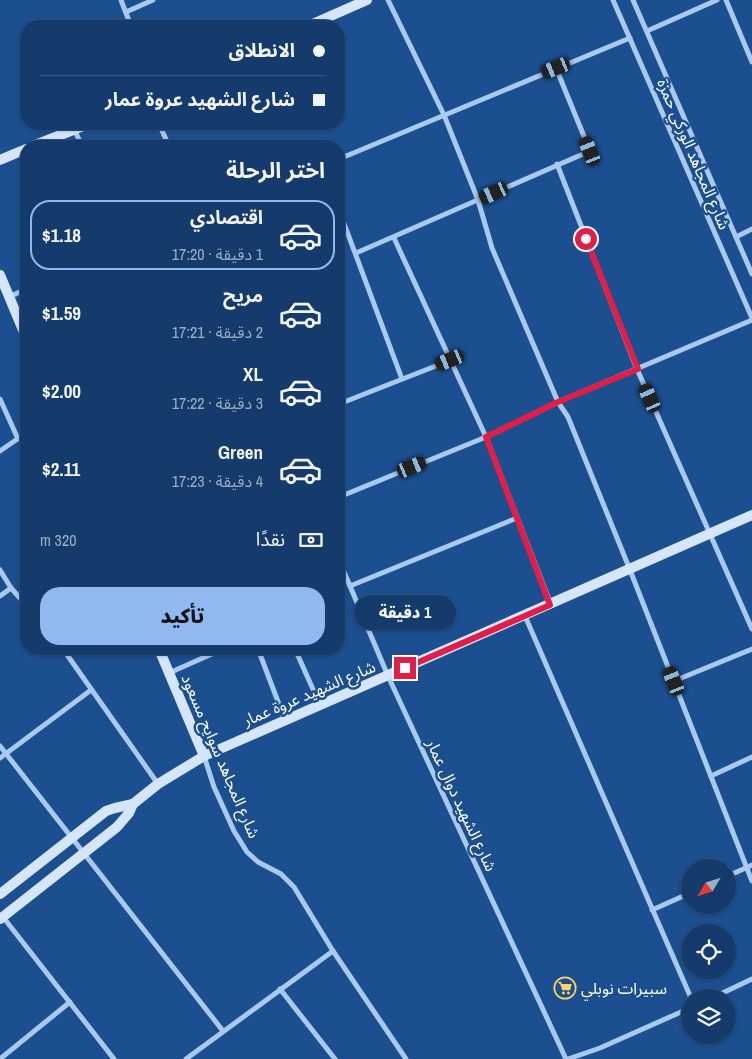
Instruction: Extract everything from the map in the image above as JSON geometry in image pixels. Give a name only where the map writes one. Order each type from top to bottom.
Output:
[{"type":"street","points":[[121,0],[129,20]]},
{"type":"street","points":[[126,12],[153,0]]},
{"type":"street","points":[[322,20],[367,0]]},
{"type":"street","points":[[388,0],[444,115],[478,200],[492,248],[558,402],[568,417],[711,776],[749,866],[752,881]]},
{"type":"street","name":"شارع المجاهد الوركي حمزة","points":[[613,0],[752,319]]},
{"type":"street","name":"شارع المجاهد الوركي حمزة","points":[[633,0],[752,274]]},
{"type":"street","points":[[647,31],[717,0]]},
{"type":"street","points":[[726,0],[752,62]]},
{"type":"street","points":[[345,156],[630,38]]},
{"type":"street","points":[[356,253],[590,151],[556,68]]},
{"type":"street","points":[[48,140],[74,130],[79,140]]},
{"type":"street","points":[[0,160],[20,152]]},
{"type":"street","points":[[557,164],[638,369],[752,629]]},
{"type":"street","points":[[345,225],[402,379]]},
{"type":"street","points":[[736,237],[752,229]]},
{"type":"street","points":[[394,238],[486,437],[550,605]]},
{"type":"street","points":[[0,275],[20,322]]},
{"type":"street","points":[[10,297],[20,292]]},
{"type":"street","points":[[345,495],[486,437],[558,402],[752,319]]},
{"type":"street","points":[[345,402],[450,360]]},
{"type":"street","points":[[0,399],[18,439],[0,451]]},
{"type":"street","name":"شارع الشهيد عروة عمار","points":[[0,894],[106,812],[133,804],[158,784],[204,756],[752,515]]},
{"type":"street","points":[[350,586],[517,518]]},
{"type":"street","points":[[0,570],[20,598]]},
{"type":"street","name":"شارع الشهيد دوال عمار","points":[[345,574],[388,676],[567,1059]]},
{"type":"street","points":[[0,596],[11,588]]},
{"type":"street","points":[[525,616],[687,989]]},
{"type":"street","points":[[674,681],[752,649]]},
{"type":"street","points":[[67,655],[158,784]]},
{"type":"street","name":"شارع المجاهد سوايح مسعود","points":[[161,655],[204,756],[214,787],[246,852],[258,862],[281,874],[294,887],[333,950],[406,1059]]},
{"type":"street","points":[[169,673],[209,655]]},
{"type":"street","points":[[260,655],[285,720]]},
{"type":"street","points":[[299,655],[320,705]]},
{"type":"street","points":[[0,758],[91,690]]},
{"type":"street","points":[[0,746],[223,1031]]},
{"type":"street","points":[[711,776],[752,757]]},
{"type":"street","name":"شارع الشهيد عروة عمار","points":[[2,918],[117,827],[129,813],[133,804]]},
{"type":"street","points":[[736,872],[749,866]]},
{"type":"street","points":[[652,910],[681,897]]},
{"type":"street","points":[[2,918],[114,1059]]},
{"type":"street","points":[[186,1059],[333,950]]},
{"type":"street","points":[[731,989],[752,979]]},
{"type":"street","points":[[280,989],[335,1059]]},
{"type":"street","points":[[0,1058],[70,1002]]},
{"type":"street","points":[[567,1059],[600,1048],[681,1012]]},
{"type":"place","name":"سبيرات نوبلي","points":[[565,988]]},
{"type":"route","points":[[405,668],[550,605],[486,437],[558,402],[638,369],[586,239]]}]
